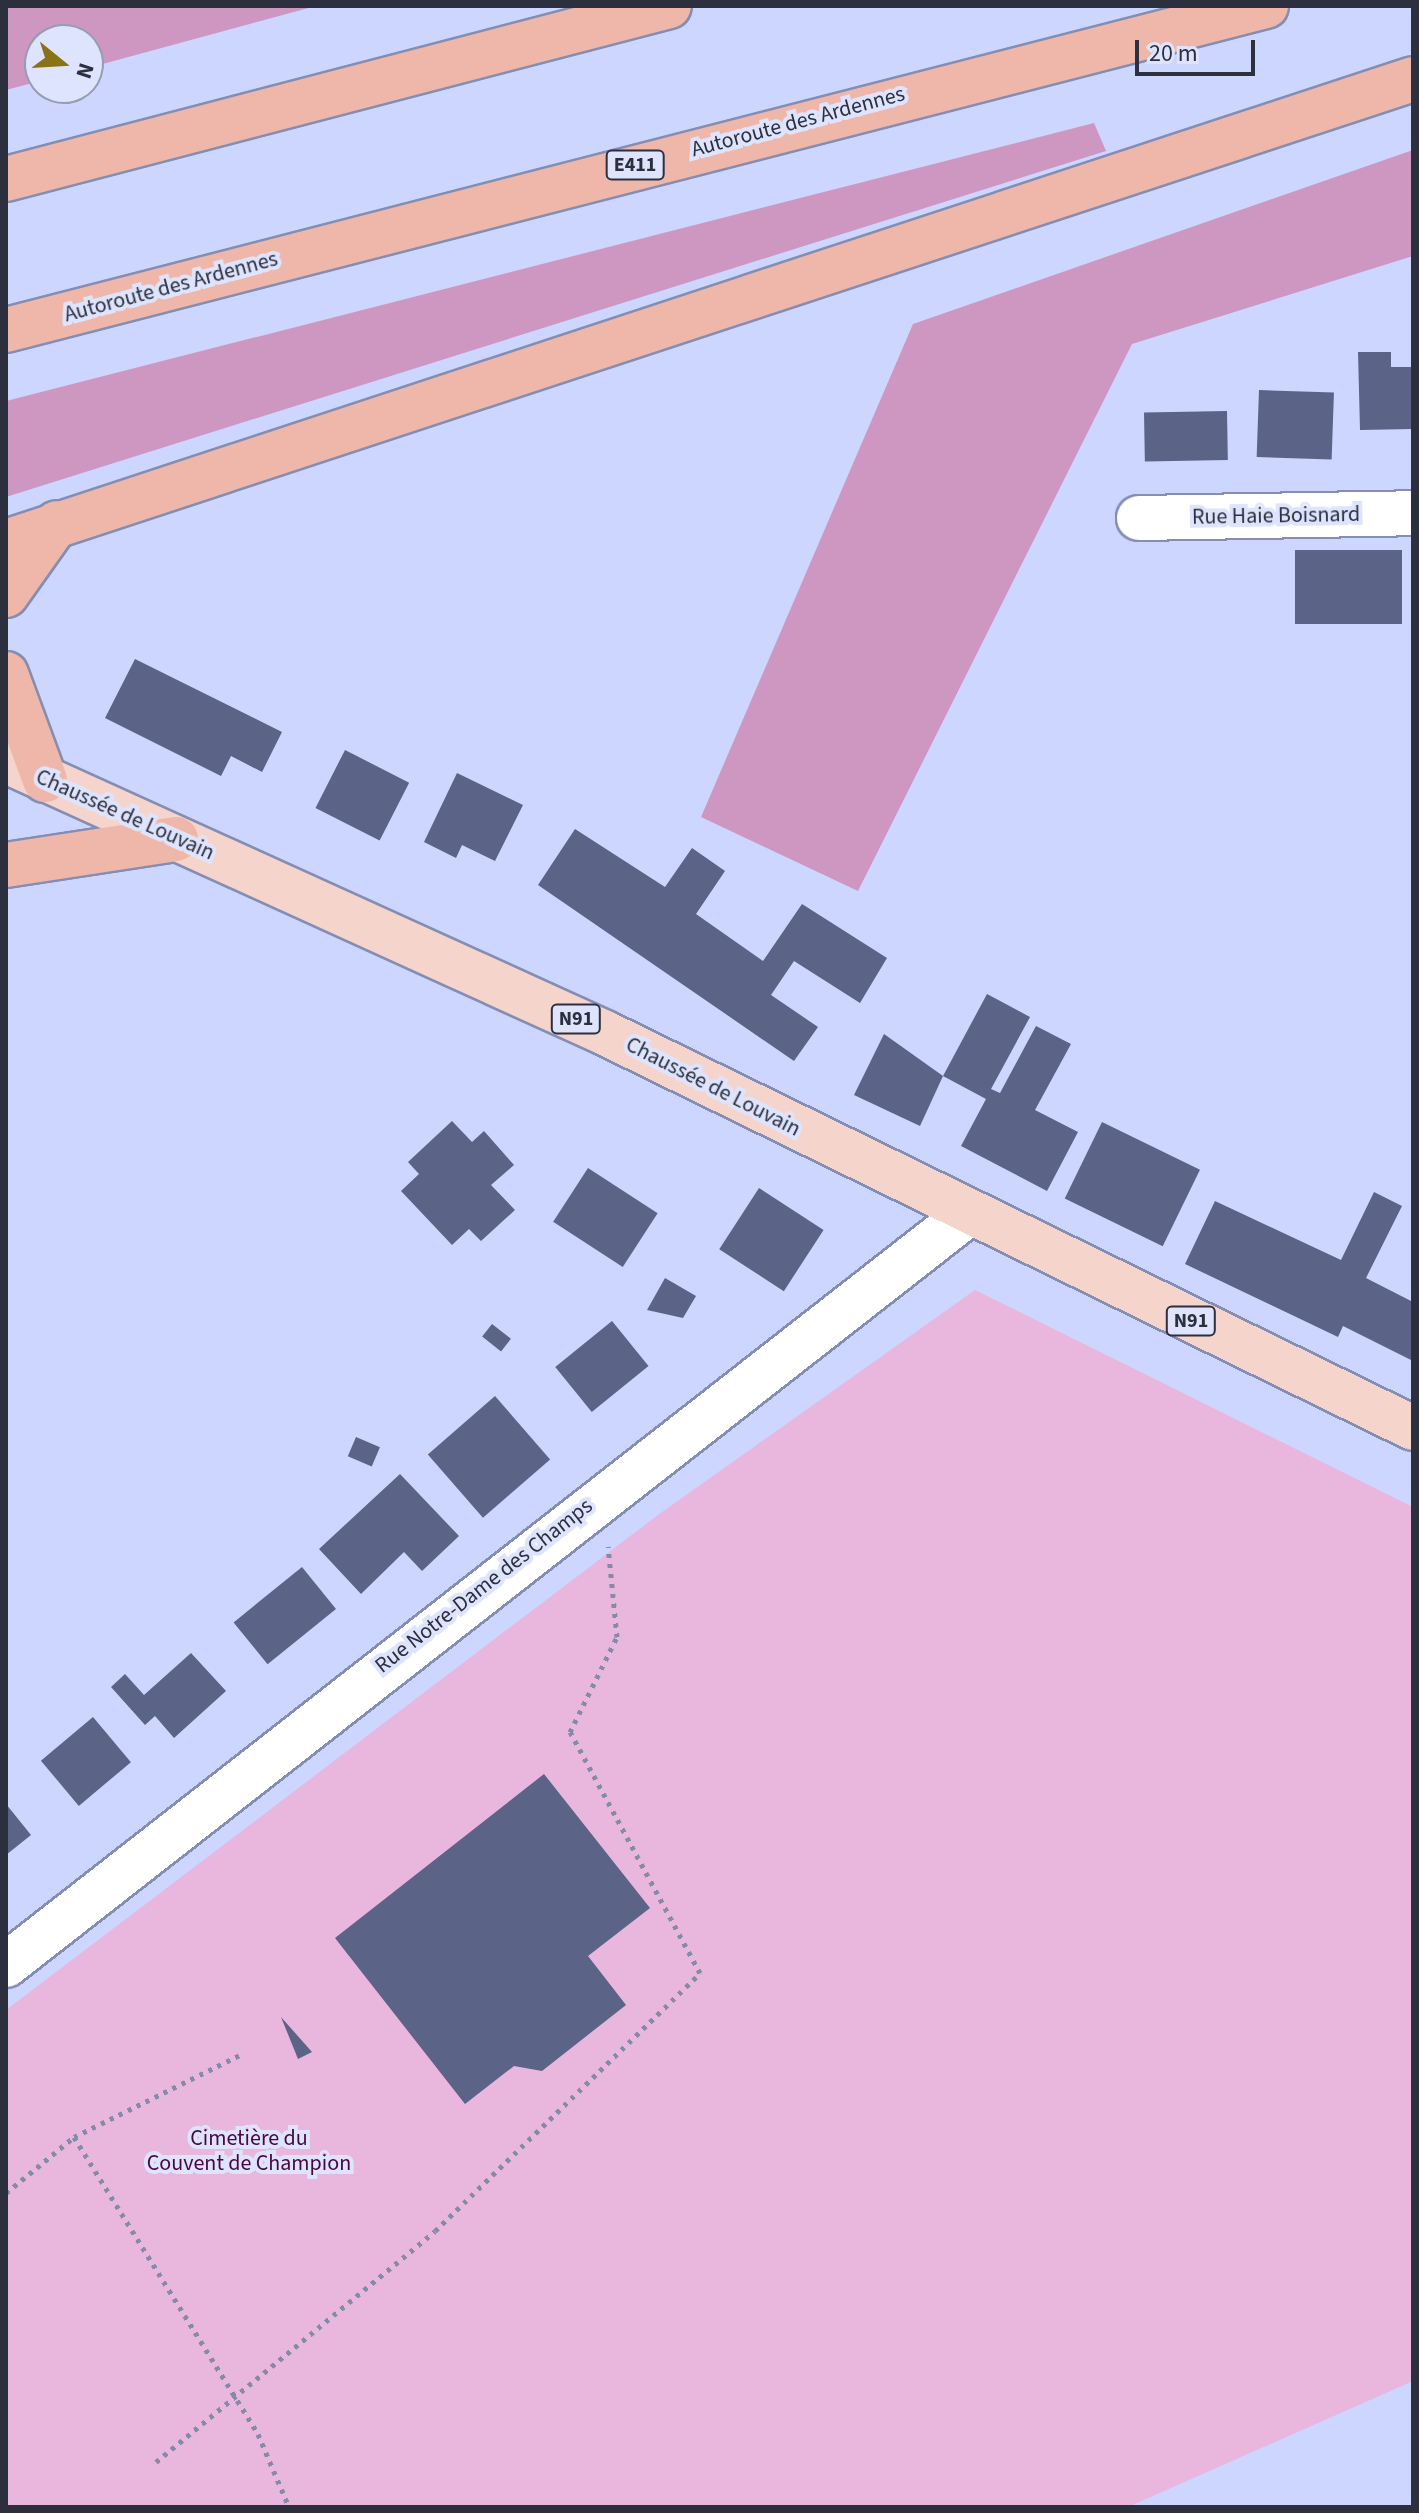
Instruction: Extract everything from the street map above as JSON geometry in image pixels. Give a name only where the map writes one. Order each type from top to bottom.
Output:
[{"type":"highway","points":[[6,179],[669,6]]},
{"type":"highway","name":"Autoroute des Ardennes","points":[[6,330],[1266,6]]},
{"type":"highway","points":[[6,542],[1413,79]]},
{"type":"highway","points":[[6,595],[57,523]]},
{"type":"highway","points":[[6,674],[45,780]]},
{"type":"highway","points":[[6,865],[176,839]]},
{"type":"main road","name":"Chaussée de Louvain","points":[[6,761],[577,1020],[968,1214],[1413,1428]]},
{"type":"street","name":"Rue Haie Boisnard","points":[[1139,518],[1413,513]]},
{"type":"street","name":"Rue Notre-Dame des Champs","points":[[6,1965],[595,1498],[968,1214]]},
{"type":"path","points":[[156,2462],[233,2395],[435,2231],[700,1973],[570,1732],[617,1637],[595,1498]]},
{"type":"path","points":[[6,2193],[74,2137],[240,2055]]},
{"type":"path","points":[[74,2137],[233,2395],[289,2507]]},
{"type":"green space","name":"Cimetière du Couvent de Champion","points":[[975,1290],[1413,1507],[1413,2381],[1128,2507],[6,2507],[6,2010],[658,1515]]},
{"type":"shaded area","points":[[6,6],[316,6],[104,64],[104,24],[24,24],[24,85],[6,90]]},
{"type":"shaded area","points":[[1094,123],[1106,151],[6,497],[6,401]]},
{"type":"shaded area","points":[[1413,150],[1413,256],[1132,344],[858,891],[701,817],[913,324]]},
{"type":"building","points":[[1358,352],[1391,352],[1391,367],[1413,367],[1413,429],[1360,430]]},
{"type":"building","points":[[1259,390],[1334,393],[1332,460],[1257,457]]},
{"type":"building","points":[[1227,411],[1228,460],[1145,461],[1144,412]]},
{"type":"building","points":[[1295,550],[1402,550],[1402,624],[1295,624]]},
{"type":"building","points":[[135,659],[282,732],[262,772],[231,756],[221,776],[105,718]]},
{"type":"building","points":[[345,750],[409,783],[380,841],[315,808]]},
{"type":"building","points":[[457,773],[523,805],[495,861],[462,845],[456,858],[424,842]]},
{"type":"building","points":[[575,829],[665,887],[692,848],[725,871],[696,914],[763,961],[802,904],[887,958],[860,1003],[794,961],[771,995],[818,1027],[794,1061],[538,885]]},
{"type":"building","points":[[987,994],[1030,1017],[991,1089],[1000,1093],[1036,1026],[1071,1044],[1035,1110],[1078,1132],[1047,1191],[961,1146],[986,1099],[943,1076]]},
{"type":"building","points":[[884,1034],[943,1076],[920,1126],[854,1095]]},
{"type":"building","points":[[452,1121],[472,1142],[484,1131],[514,1165],[491,1185],[515,1210],[481,1241],[469,1229],[452,1245],[401,1191],[419,1174],[408,1162]]},
{"type":"building","points":[[1102,1122],[1200,1170],[1163,1246],[1065,1198]]},
{"type":"building","points":[[588,1168],[658,1213],[623,1267],[553,1222]]},
{"type":"building","points":[[759,1188],[824,1230],[784,1291],[719,1249]]},
{"type":"building","points":[[1374,1192],[1402,1206],[1366,1278],[1413,1302],[1413,1361],[1343,1326],[1338,1337],[1185,1264],[1215,1201],[1341,1260]]},
{"type":"building","points":[[665,1278],[696,1296],[683,1318],[647,1310]]},
{"type":"building","points":[[612,1321],[649,1366],[592,1412],[555,1367]]},
{"type":"building","points":[[492,1324],[511,1339],[501,1351],[482,1337]]},
{"type":"building","points":[[495,1396],[550,1459],[483,1518],[428,1454]]},
{"type":"building","points":[[356,1437],[380,1447],[372,1466],[348,1456]]},
{"type":"building","points":[[400,1474],[459,1536],[422,1571],[404,1552],[361,1594],[319,1549]]},
{"type":"building","points":[[302,1567],[336,1609],[268,1664],[234,1622]]},
{"type":"building","points":[[191,1653],[226,1691],[174,1738],[155,1716],[145,1725],[111,1687],[125,1674],[144,1695]]},
{"type":"building","points":[[93,1717],[131,1762],[79,1806],[41,1761]]},
{"type":"building","points":[[544,1774],[650,1908],[588,1956],[626,2005],[542,2071],[514,2066],[465,2104],[335,1938]]},
{"type":"building","points":[[6,1804],[31,1835],[6,1855]]},
{"type":"building","points":[[281,2017],[312,2052],[298,2059]]}]
